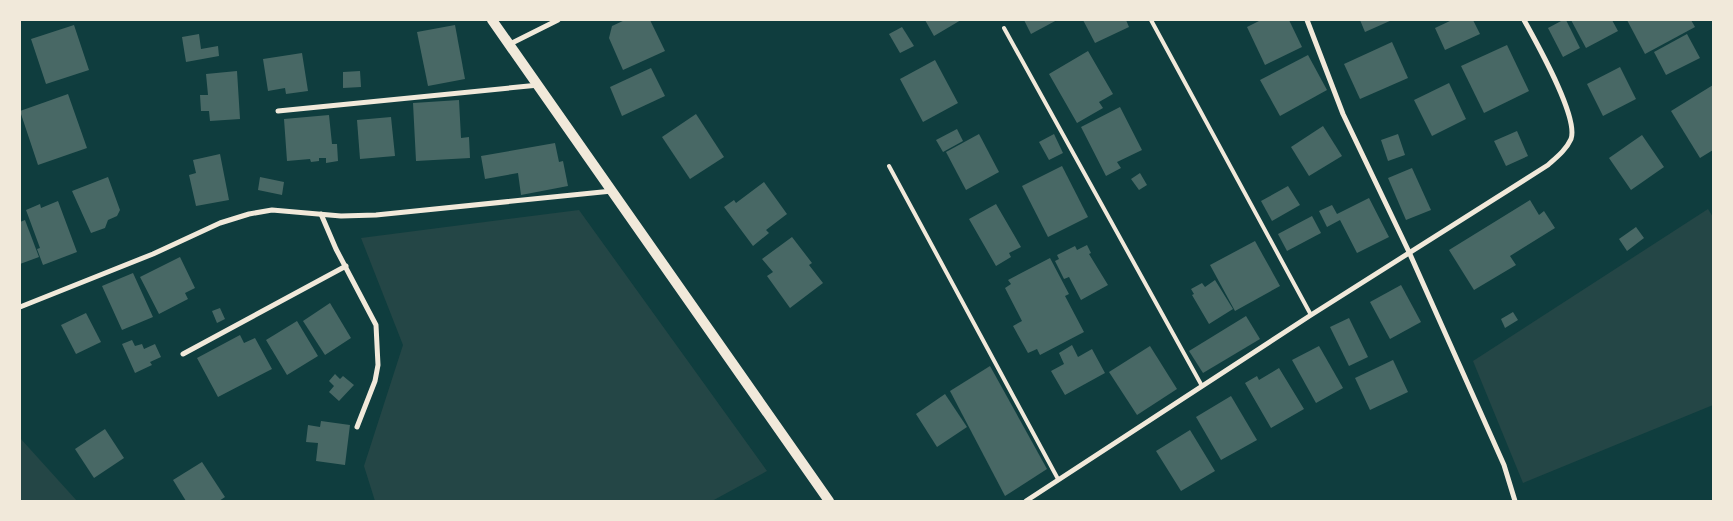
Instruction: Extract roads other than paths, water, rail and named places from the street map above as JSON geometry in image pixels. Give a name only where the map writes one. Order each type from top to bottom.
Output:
[{"type":"main road","points":[[492,20],[540,85],[829,501]]},
{"type":"street","points":[[510,44],[558,20]]},
{"type":"street","points":[[1307,20],[1343,114],[1409,252],[1504,465],[1515,501]]},
{"type":"street","points":[[1026,501],[1311,315],[1548,165],[1565,150],[1572,137],[1570,120],[1565,104],[1550,67],[1524,20]]},
{"type":"street","points":[[278,111],[540,85]]},
{"type":"street","points":[[20,307],[153,254],[220,223],[249,214],[272,210],[321,214],[376,215],[613,191]]},
{"type":"street","points":[[321,214],[376,325],[378,348],[376,381],[357,427]]},
{"type":"street","points":[[183,354],[346,266]]},
{"type":"lane","points":[[1151,20],[1311,315]]},
{"type":"lane","points":[[1004,28],[1202,386]]},
{"type":"lane","points":[[888,166],[1058,479]]}]
